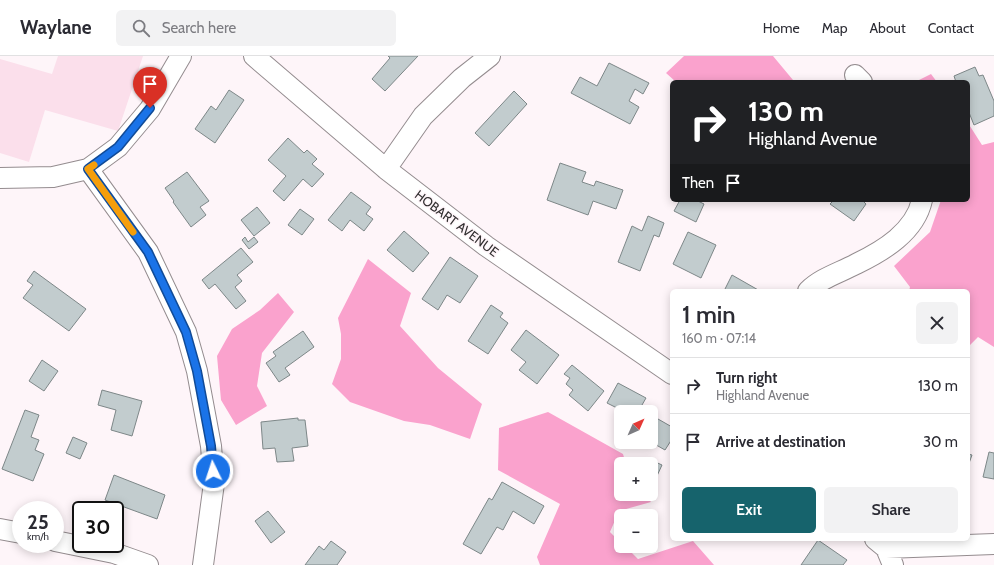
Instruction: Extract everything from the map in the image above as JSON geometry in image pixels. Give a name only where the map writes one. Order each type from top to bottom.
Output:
[{"type":"street","points":[[0,178],[54,177],[88,169],[118,147],[150,108],[181,56]]},
{"type":"street","name":"HOBART AVENUE","points":[[254,56],[386,169],[486,246],[670,373]]},
{"type":"street","points":[[386,169],[423,116],[462,78],[490,56]]},
{"type":"street","points":[[88,169],[148,252],[186,332],[197,371],[211,446],[214,483],[203,565]]},
{"type":"street","points":[[810,289],[817,282],[857,264],[892,244],[904,233],[915,219],[921,202]]},
{"type":"street","points":[[0,529],[12,531]]},
{"type":"street","points":[[64,543],[114,553],[148,565]]},
{"type":"street","points":[[885,551],[994,544]]},
{"type":"shaded area","points":[[58,56],[143,56],[118,131],[45,110],[29,162],[0,153],[0,59],[52,74]]},
{"type":"shaded area","points":[[684,56],[773,56],[793,80],[674,80],[666,73]]},
{"type":"shaded area","points":[[931,74],[936,80],[919,80]]},
{"type":"shaded area","points":[[970,126],[982,145],[994,142],[994,347],[978,337],[970,345],[970,289],[910,289],[910,287],[894,266],[930,232],[940,202],[970,202]]},
{"type":"shaded area","points":[[368,259],[411,293],[400,326],[438,368],[482,404],[470,439],[430,425],[404,421],[350,402],[332,384],[341,359],[341,334],[338,318]]},
{"type":"shaded area","points":[[278,293],[294,312],[262,353],[257,386],[267,406],[236,425],[221,400],[217,356],[232,329],[260,310]]},
{"type":"shaded area","points":[[548,412],[623,454],[624,457],[614,457],[614,501],[651,502],[626,509],[614,509],[614,523],[610,532],[614,536],[614,553],[632,553],[638,559],[693,541],[714,565],[540,565],[537,557],[560,504],[498,470],[499,428]]},
{"type":"building","points":[[388,56],[418,56],[385,91],[372,79],[390,58]]},
{"type":"building","points":[[609,63],[649,83],[643,94],[635,89],[629,101],[639,107],[630,124],[571,93],[580,77],[597,86]]},
{"type":"building","points":[[975,67],[979,76],[983,75],[994,101],[994,116],[974,125],[970,115],[970,80],[955,80],[954,76]]},
{"type":"building","points":[[229,90],[244,100],[215,143],[195,129],[211,106],[216,110]]},
{"type":"building","points":[[514,91],[527,104],[489,146],[475,133]]},
{"type":"building","points":[[288,138],[304,153],[307,150],[317,159],[312,164],[324,174],[312,187],[303,179],[284,201],[273,191],[286,176],[268,160]]},
{"type":"building","points":[[560,163],[586,172],[582,182],[594,186],[596,181],[623,190],[616,209],[593,201],[588,215],[547,200]]},
{"type":"building","points":[[187,172],[209,201],[200,207],[206,215],[191,227],[165,188]]},
{"type":"building","points":[[351,192],[371,207],[366,214],[373,219],[364,231],[350,220],[342,231],[328,220]]},
{"type":"building","points":[[679,202],[700,202],[704,204],[696,222],[674,211]]},
{"type":"building","points":[[832,202],[864,202],[866,204],[854,221],[830,204]]},
{"type":"building","points":[[257,207],[270,223],[254,236],[241,220]]},
{"type":"building","points":[[300,209],[314,219],[302,235],[288,225]]},
{"type":"building","points":[[648,216],[664,223],[659,237],[654,235],[640,271],[618,262],[632,226],[642,231]]},
{"type":"building","points":[[404,231],[429,253],[413,272],[387,250]]},
{"type":"building","points":[[688,232],[716,245],[701,278],[673,264]]},
{"type":"building","points":[[245,237],[248,242],[254,237],[258,242],[249,249],[242,240]]},
{"type":"building","points":[[241,248],[253,262],[237,275],[242,281],[235,287],[246,301],[236,309],[215,284],[209,289],[202,280]]},
{"type":"building","points":[[450,257],[478,276],[460,303],[447,295],[438,310],[422,299]]},
{"type":"building","points":[[34,271],[86,309],[69,331],[23,298],[33,285],[27,281]]},
{"type":"building","points":[[732,275],[756,289],[725,289]]},
{"type":"building","points":[[491,305],[503,313],[500,317],[508,323],[488,354],[468,341]]},
{"type":"building","points":[[526,330],[559,355],[537,384],[519,370],[526,362],[511,350]]},
{"type":"building","points":[[303,331],[314,347],[285,368],[290,375],[279,382],[266,363],[276,356],[273,352]]},
{"type":"building","points":[[42,360],[58,371],[44,391],[29,381]]},
{"type":"building","points":[[572,365],[604,391],[588,411],[569,395],[573,390],[566,384],[570,378],[564,374]]},
{"type":"building","points":[[618,383],[646,398],[642,405],[614,405],[614,406],[607,403]]},
{"type":"building","points":[[102,390],[142,401],[132,436],[111,430],[116,410],[98,405]]},
{"type":"building","points":[[25,410],[39,415],[31,437],[39,440],[35,450],[44,454],[33,481],[2,469]]},
{"type":"building","points":[[298,418],[298,420],[305,420],[308,446],[292,448],[294,461],[277,462],[275,448],[263,449],[261,422]]},
{"type":"building","points":[[658,419],[670,426],[670,442],[665,450],[658,446]]},
{"type":"building","points":[[73,437],[87,443],[80,459],[66,453]]},
{"type":"building","points":[[989,452],[994,453],[994,479],[983,477]]},
{"type":"building","points":[[658,463],[662,465],[658,474]]},
{"type":"building","points":[[114,475],[165,495],[157,519],[124,507],[124,501],[105,500]]},
{"type":"building","points":[[502,482],[544,506],[534,524],[513,511],[503,530],[497,527],[481,554],[463,544],[489,498],[492,500]]},
{"type":"building","points":[[268,511],[285,532],[271,543],[255,521]]},
{"type":"building","points":[[331,541],[346,552],[337,565],[305,565],[319,546],[324,550]]},
{"type":"building","points":[[817,541],[847,560],[843,565],[801,565]]},
{"type":"slow traffic","points":[[94,165],[88,169],[133,232]]},
{"type":"route","points":[[150,108],[118,147],[88,169],[148,252],[186,332],[197,371],[211,446],[213,471]]}]
